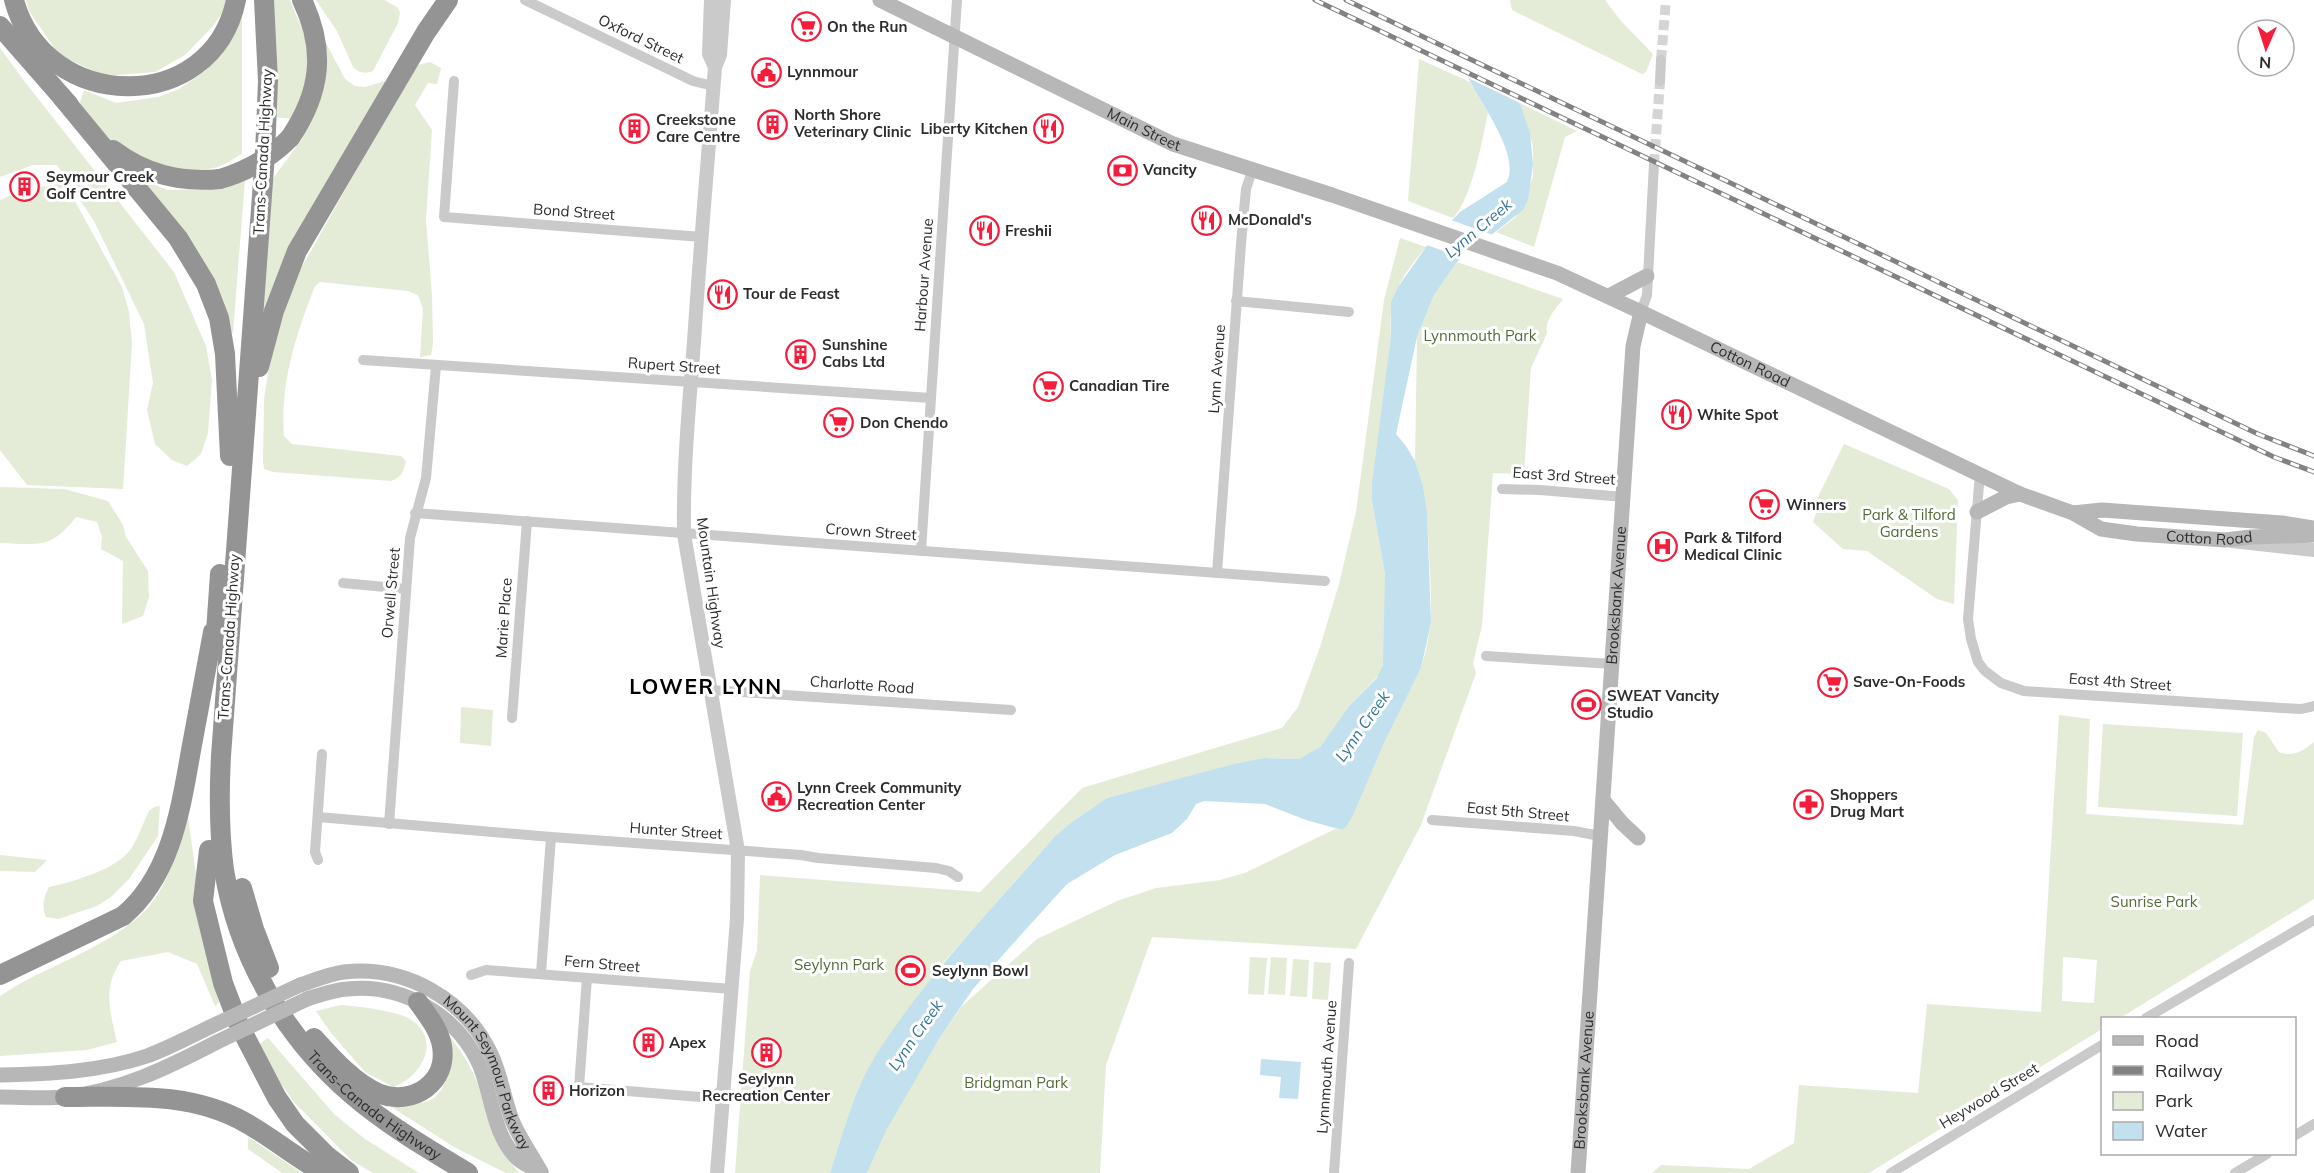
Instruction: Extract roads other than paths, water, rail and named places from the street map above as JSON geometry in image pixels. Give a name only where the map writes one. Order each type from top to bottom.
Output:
[{"type":"highway","points":[[14,0],[22,23],[53,62],[75,75],[101,85],[136,88],[169,80],[207,55],[224,32],[236,0]]},
{"type":"highway","name":"Trans-Canada Highway","points":[[236,457],[255,112],[252,0]]},
{"type":"highway","name":"Trans-Canada Highway","points":[[264,0],[268,49],[267,112],[207,785],[209,850],[218,900],[230,943],[253,994],[283,1040],[321,1085],[343,1105],[390,1140],[443,1173]]},
{"type":"highway","points":[[61,96],[109,147],[137,166],[171,178],[203,181],[220,179],[260,163],[290,138],[310,104],[318,67],[316,38],[302,0]]},
{"type":"highway","points":[[236,457],[273,311],[288,272],[319,211],[426,32],[448,0]]},
{"type":"highway","points":[[0,26],[178,238],[206,284],[219,318],[224,345],[236,457]]},
{"type":"highway","points":[[0,975],[123,916],[134,907],[155,878],[172,837],[180,808],[224,612]]},
{"type":"highway","points":[[224,612],[229,791],[233,841],[245,902],[270,969],[293,1009],[322,1046],[360,1082],[370,1089],[393,1097],[404,1097],[423,1091],[436,1078],[441,1067],[443,1056],[439,1035],[418,1002]]},
{"type":"highway","name":"Trans-Canada Highway","points":[[224,612],[219,815],[230,897],[244,944],[264,988],[277,1009],[299,1040],[330,1075],[373,1112],[468,1173]]},
{"type":"highway","points":[[209,850],[203,901],[223,983],[239,1025],[276,1098],[295,1124],[327,1156],[349,1173]]},
{"type":"highway","points":[[65,1097],[144,1097],[207,1105],[245,1122],[324,1173]]},
{"type":"main road","name":"Main Street","points":[[880,0],[1173,144],[1253,168],[1422,227]]},
{"type":"main road","name":"Cotton Road","points":[[1422,227],[1510,259],[1557,273],[1609,296],[2020,494],[2073,513],[2102,529],[2224,540],[2314,535]]},
{"type":"main road","points":[[1609,296],[1647,276]]},
{"type":"main road","name":"Brooksbank Avenue","points":[[1578,1173],[1634,337],[1641,312]]},
{"type":"main road","points":[[1977,512],[2006,497],[2020,494]]},
{"type":"main road","name":"Cotton Road","points":[[2073,513],[2102,510],[2282,523],[2314,528]]},
{"type":"main road","points":[[1603,800],[1638,838]]},
{"type":"main road","name":"Mount Seymour Parkway","points":[[0,1075],[86,1070],[126,1062],[162,1050],[300,985],[338,973],[369,972],[410,980],[440,994],[457,1008],[483,1040],[492,1056],[512,1120],[541,1173]]},
{"type":"main road","name":"Mount Seymour Parkway","points":[[0,1097],[65,1097],[114,1087],[147,1076],[307,999],[345,989],[369,988],[397,994],[418,1002],[441,1016],[464,1038],[481,1068],[501,1133],[517,1158],[541,1173]]},
{"type":"street","name":"Oxford Street","points":[[525,0],[693,81],[713,86]]},
{"type":"street","name":"Mountain Highway","points":[[711,0],[709,54],[715,68]]},
{"type":"street","name":"Mountain Highway","points":[[717,1173],[737,919],[738,851],[684,534],[685,464],[713,86],[715,68],[720,55],[724,0]]},
{"type":"street","name":"Harbour Avenue","points":[[921,551],[957,0]]},
{"type":"street","points":[[1660,81],[1661,60]]},
{"type":"street","name":"Bond Street","points":[[454,81],[444,218],[702,237]]},
{"type":"street","name":"Brooksbank Avenue","points":[[1641,312],[1647,295],[1654,164]]},
{"type":"street","name":"Lynn Avenue","points":[[1217,573],[1236,301],[1246,189],[1253,168]]},
{"type":"street","points":[[1236,301],[1349,312]]},
{"type":"street","name":"Rupert Street","points":[[363,360],[931,398]]},
{"type":"street","name":"Orwell Street","points":[[389,824],[410,538],[426,478],[436,366]]},
{"type":"street","name":"East 4th Street","points":[[1980,473],[1968,619],[1978,662],[1985,671],[2001,683],[2024,691],[2301,709],[2314,706]]},
{"type":"street","name":"East 3rd Street","points":[[1502,489],[1540,489],[1624,497]]},
{"type":"street","name":"Crown Street","points":[[415,513],[1325,581]]},
{"type":"street","name":"Marie Place","points":[[512,718],[527,521]]},
{"type":"street","points":[[2224,540],[2314,550]]},
{"type":"street","points":[[343,583],[405,590]]},
{"type":"street","points":[[1486,656],[1613,664]]},
{"type":"street","name":"Charlotte Road","points":[[711,690],[1011,710]]},
{"type":"street","points":[[318,860],[315,852],[322,754]]},
{"type":"street","name":"Hunter Street","points":[[318,817],[936,868],[949,871],[958,877]]},
{"type":"street","name":"East 5th Street","points":[[1432,820],[1574,831],[1600,836]]},
{"type":"street","points":[[541,974],[551,837]]},
{"type":"street","points":[[2148,1017],[2314,920]]},
{"type":"street","name":"Lynnmouth Avenue","points":[[1334,1173],[1349,963]]},
{"type":"street","name":"Fern Street","points":[[471,975],[486,970],[732,989]]},
{"type":"street","points":[[587,978],[579,1087],[711,1098],[725,1087]]},
{"type":"street","name":"Heywood Street","points":[[1890,1173],[2101,1046]]},
{"type":"street","points":[[711,1098],[723,1112]]},
{"type":"street","points":[[2296,1135],[2314,1124]]},
{"type":"street","points":[[2235,1173],[2265,1155]]},
{"type":"water","name":"Lynn Creek","points":[[1436,16],[1520,103],[1530,133],[1533,164],[1528,200],[1523,210],[1457,262],[1434,295],[1417,337],[1396,434],[1415,461],[1423,485],[1427,512],[1431,623],[1421,668],[1384,743],[1353,815],[1342,830],[1306,820],[1265,804],[1204,801],[1196,804],[1187,819],[1172,833],[1115,855],[1067,884],[973,989],[939,1039],[887,1129],[867,1173],[830,1173],[860,1085],[874,1058],[894,1028],[937,971],[1055,836],[1107,798],[1234,764],[1265,758],[1299,759],[1320,747],[1349,706],[1377,678],[1383,665],[1385,574],[1372,501],[1372,484],[1391,336],[1391,302],[1398,287],[1426,247],[1460,212],[1507,182],[1510,171],[1509,159],[1498,131]]},
{"type":"water","points":[[1261,1059],[1301,1062],[1298,1099],[1279,1098],[1281,1077],[1260,1075]]},
{"type":"tunnel","points":[[1661,60],[1666,0]]},
{"type":"tunnel","points":[[1654,164],[1660,81]]},
{"type":"railway","points":[[1315,0],[2274,457],[2314,472]]},
{"type":"railway","points":[[1346,0],[2258,434],[2314,456]]},
{"type":"place","name":"On the Run","points":[[806,27]]},
{"type":"place","name":"Lynnmour","points":[[766,72]]},
{"type":"place","name":"North Shore Veterinary Clinic","points":[[773,124]]},
{"type":"place","name":"Creekstone Care Centre","points":[[635,129]]},
{"type":"place","name":"Liberty Kitchen","points":[[1049,129]]},
{"type":"place","name":"Vancity","points":[[1122,170]]},
{"type":"place","name":"Seymour Creek Golf Centre","points":[[25,186]]},
{"type":"place","name":"McDonald's","points":[[1207,220]]},
{"type":"place","name":"Freshii","points":[[984,231]]},
{"type":"place","name":"Tour de Feast","points":[[722,294]]},
{"type":"place","name":"Sunshine Cabs Ltd","points":[[801,354]]},
{"type":"place","name":"Canadian Tire","points":[[1048,386]]},
{"type":"place","name":"White Spot","points":[[1676,415]]},
{"type":"place","name":"Don Chendo","points":[[839,423]]},
{"type":"place","name":"Winners","points":[[1765,505]]},
{"type":"place","name":"Park & Tilford Medical Clinic","points":[[1663,547]]},
{"type":"place","name":"Save-On-Foods","points":[[1832,682]]},
{"type":"place","name":"SWEAT Vancity Studio","points":[[1586,705]]},
{"type":"place","name":"Lynn Creek Community Recreation Center","points":[[776,797]]},
{"type":"place","name":"Shoppers Drug Mart","points":[[1809,804]]},
{"type":"place","name":"Seylynn Bowl","points":[[911,971]]},
{"type":"place","name":"Apex","points":[[648,1043]]},
{"type":"place","name":"Seylynn Recreation Center","points":[[766,1052]]},
{"type":"place","name":"Horizon","points":[[548,1091]]},
{"type":"district","name":"LOWER LYNN","points":[[706,687]]},
{"type":"park label","name":"Lynnmouth Park","points":[[1480,336]]},
{"type":"park label","name":"Park & Tilford Gardens","points":[[1909,524]]},
{"type":"park label","name":"Sunrise Park","points":[[2154,902]]},
{"type":"park label","name":"Seylynn Park","points":[[839,965]]},
{"type":"park label","name":"Bridgman Park","points":[[1016,1083]]}]
